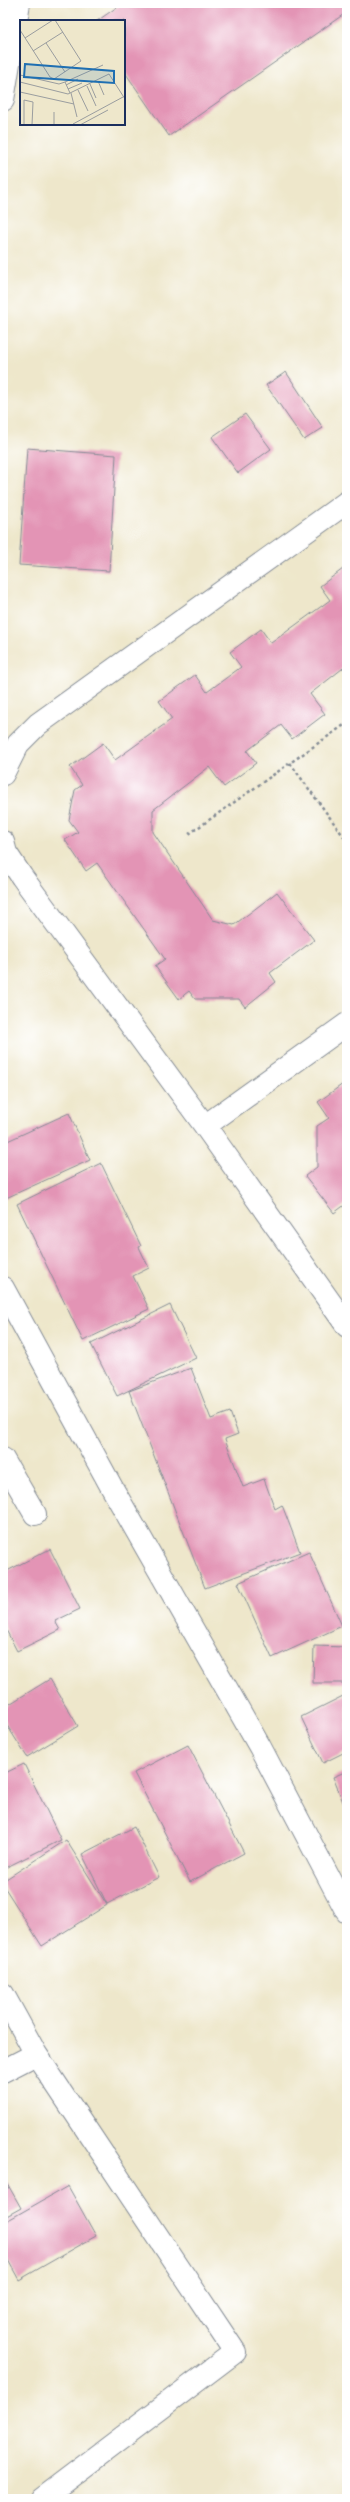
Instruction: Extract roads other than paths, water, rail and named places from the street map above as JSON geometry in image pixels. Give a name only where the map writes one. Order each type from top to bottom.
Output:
[{"type":"street","points":[[3,100],[19,3]]},
{"type":"street","points":[[3,774],[18,744],[38,724],[347,502]]},
{"type":"street","points":[[3,842],[6,853],[22,877],[205,1126],[347,1326]]},
{"type":"street","points":[[205,1126],[347,1024]]},
{"type":"street","points":[[3,1288],[111,1486],[260,1747],[347,1912]]},
{"type":"street","points":[[3,1459],[35,1514]]},
{"type":"street","points":[[3,1994],[36,2054],[235,2352],[41,2499]]},
{"type":"street","points":[[3,2071],[36,2054]]}]
